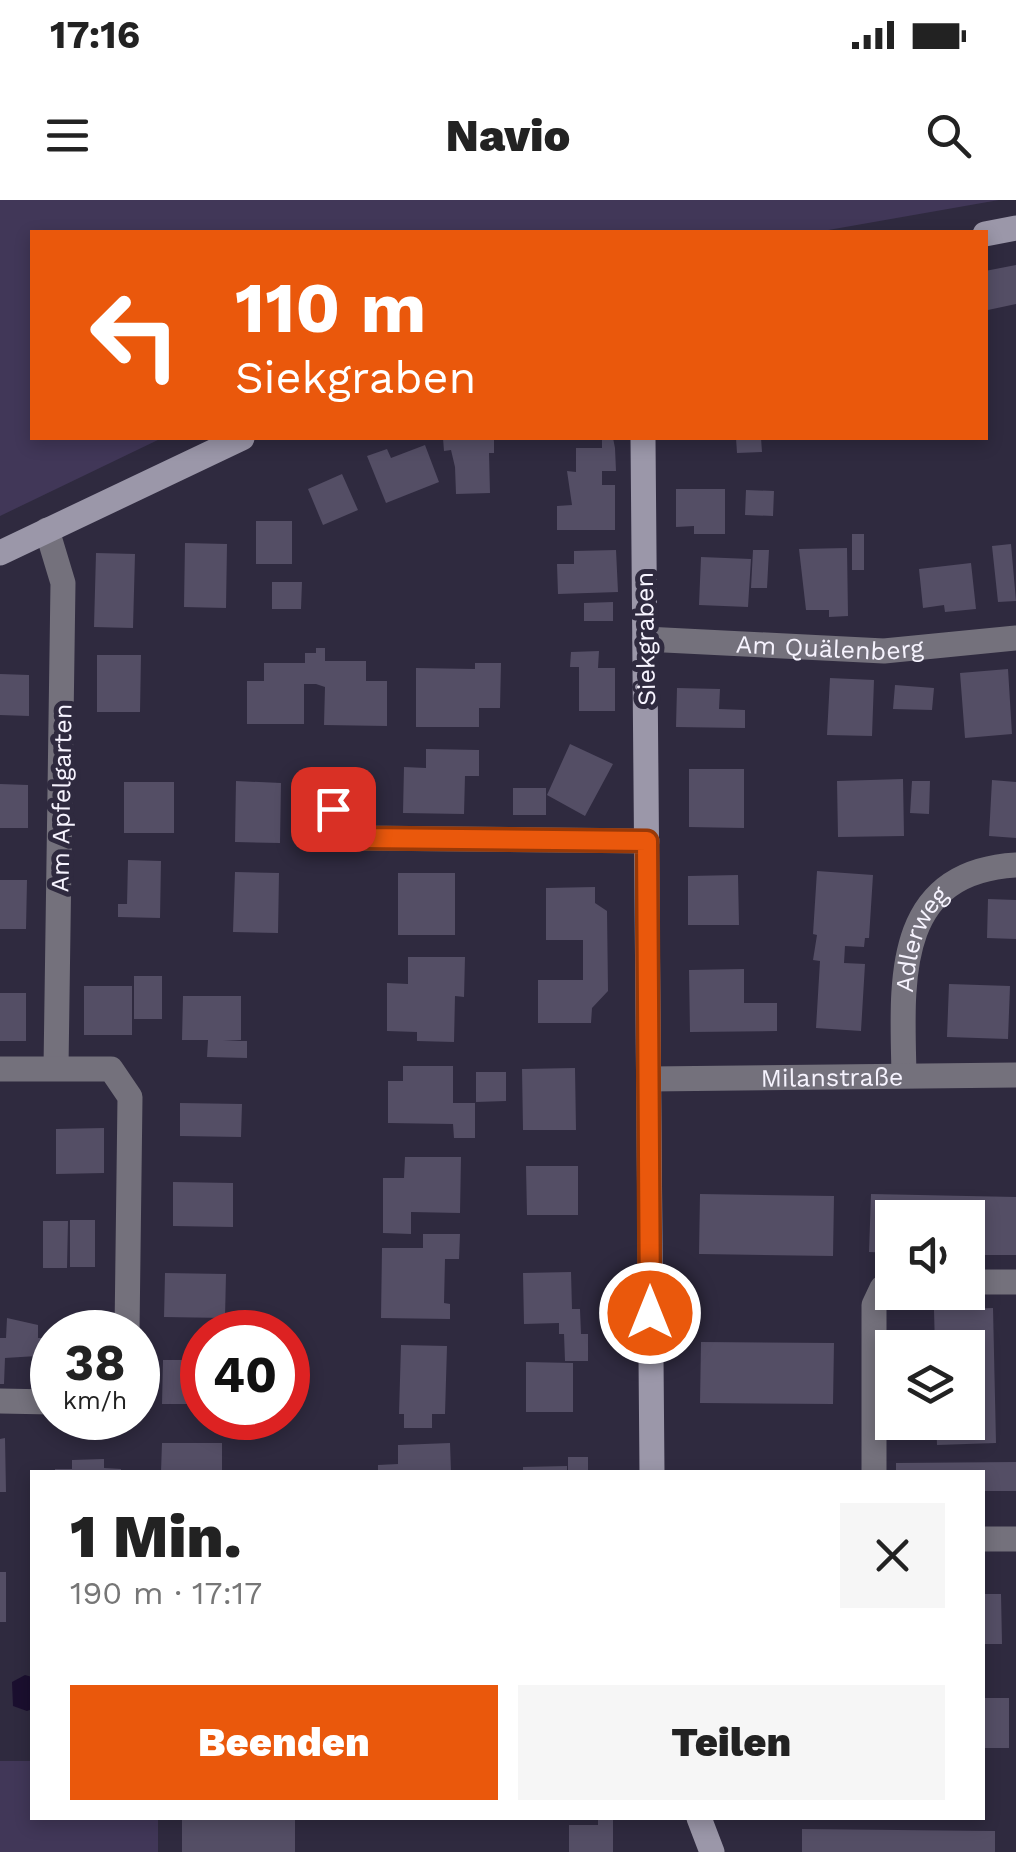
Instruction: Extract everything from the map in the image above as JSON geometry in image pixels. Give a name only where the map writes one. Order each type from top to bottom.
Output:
[{"type":"street","points":[[988,233],[1016,228]]},
{"type":"street","points":[[0,553],[238,440]]},
{"type":"street","name":"Siekgraben","points":[[642,440],[652,1470]]},
{"type":"street","name":"Am Apfelgarten","points":[[48,530],[63,583],[56,1068]]},
{"type":"street","name":"Am Quälenberg","points":[[645,640],[884,650],[1016,638]]},
{"type":"street","points":[[333,809],[361,838],[647,841]]},
{"type":"street","name":"Adlerweg","points":[[904,1074],[906,959],[911,933],[936,897],[957,881],[981,870],[1016,865]]},
{"type":"street","points":[[0,1069],[111,1069],[130,1097],[128,1310]]},
{"type":"street","name":"Milanstraße","points":[[650,1079],[1016,1075]]},
{"type":"street","points":[[985,1282],[1016,1282]]},
{"type":"street","points":[[874,1470],[875,1302]]},
{"type":"street","points":[[0,1401],[30,1402]]},
{"type":"street","points":[[985,1539],[1016,1539]]},
{"type":"street","points":[[700,1820],[712,1852]]},
{"type":"shaded area","points":[[0,200],[999,200],[828,230],[30,230],[30,440],[158,440],[0,516]]},
{"type":"shaded area","points":[[30,1676],[30,1710],[13,1706],[12,1682]]},
{"type":"shaded area","points":[[0,1761],[30,1761],[30,1820],[158,1820],[158,1852],[0,1852]]},
{"type":"building","points":[[1016,265],[1016,304],[988,310],[988,270]]},
{"type":"building","points":[[443,440],[494,440],[494,453],[489,453],[490,493],[456,494],[451,450],[444,451]]},
{"type":"building","points":[[602,440],[613,440],[616,471],[602,471],[602,485],[615,485],[615,530],[557,530],[557,506],[572,505],[567,471],[576,472],[576,448],[602,448]]},
{"type":"building","points":[[736,440],[761,440],[762,452],[737,453]]},
{"type":"building","points":[[425,445],[439,482],[386,503],[367,456],[387,449],[391,458]]},
{"type":"building","points":[[342,474],[358,510],[323,525],[308,489]]},
{"type":"building","points":[[676,489],[725,489],[725,534],[694,534],[694,526],[676,527]]},
{"type":"building","points":[[746,490],[774,491],[773,516],[745,515]]},
{"type":"building","points":[[256,521],[292,521],[292,564],[256,564]]},
{"type":"building","points":[[852,534],[864,534],[864,570],[852,570]]},
{"type":"building","points":[[185,543],[227,544],[226,608],[184,607]]},
{"type":"building","points":[[1011,544],[1016,601],[998,602],[992,546]]},
{"type":"building","points":[[847,548],[848,616],[829,617],[829,610],[806,610],[799,549]]},
{"type":"building","points":[[616,550],[618,592],[558,594],[557,564],[574,564],[574,551]]},
{"type":"building","points":[[753,550],[769,550],[767,588],[751,588]]},
{"type":"building","points":[[96,553],[135,554],[133,628],[94,627]]},
{"type":"building","points":[[701,557],[751,559],[748,607],[699,605]]},
{"type":"building","points":[[971,563],[976,609],[945,612],[944,605],[923,608],[919,569]]},
{"type":"building","points":[[272,582],[302,582],[301,609],[272,609]]},
{"type":"building","points":[[613,602],[613,621],[584,621],[584,603]]},
{"type":"building","points":[[316,648],[325,648],[325,661],[366,661],[366,681],[387,681],[387,726],[324,725],[325,687],[316,684],[304,684],[304,724],[247,724],[247,681],[264,681],[264,663],[305,663],[305,653],[316,653]]},
{"type":"building","points":[[599,651],[598,668],[615,668],[615,711],[579,711],[579,667],[570,667],[571,652]]},
{"type":"building","points":[[97,655],[141,655],[140,712],[97,712]]},
{"type":"building","points":[[475,663],[501,663],[500,708],[479,708],[479,727],[416,727],[416,668],[475,669]]},
{"type":"building","points":[[1008,669],[1012,734],[965,738],[960,673]]},
{"type":"building","points":[[0,674],[29,675],[29,716],[0,715]]},
{"type":"building","points":[[830,678],[874,680],[872,736],[827,735]]},
{"type":"building","points":[[895,685],[934,688],[932,710],[893,709]]},
{"type":"building","points":[[677,688],[720,689],[719,709],[745,710],[745,728],[676,727]]},
{"type":"building","points":[[570,744],[613,764],[585,816],[547,795]]},
{"type":"building","points":[[426,749],[479,750],[479,776],[465,776],[464,814],[403,813],[404,767],[426,768]]},
{"type":"building","points":[[689,769],[744,769],[744,828],[689,827]]},
{"type":"building","points":[[903,779],[904,836],[838,837],[837,781]]},
{"type":"building","points":[[992,780],[1016,782],[1016,838],[989,836]]},
{"type":"building","points":[[236,781],[281,783],[280,843],[235,842]]},
{"type":"building","points":[[912,781],[930,781],[929,814],[910,813]]},
{"type":"building","points":[[124,782],[174,782],[174,833],[124,833]]},
{"type":"building","points":[[0,784],[28,785],[28,828],[0,828]]},
{"type":"building","points":[[513,788],[546,788],[546,815],[513,815]]},
{"type":"building","points":[[128,860],[161,861],[160,918],[118,917],[118,904],[127,904]]},
{"type":"building","points":[[817,871],[873,875],[869,938],[865,938],[864,947],[845,946],[844,963],[865,964],[861,1031],[816,1028],[820,961],[813,960],[817,935],[813,934]]},
{"type":"building","points":[[235,872],[279,873],[278,933],[233,932]]},
{"type":"building","points":[[398,873],[455,873],[455,935],[398,935]]},
{"type":"building","points":[[738,875],[739,925],[688,925],[688,876]]},
{"type":"building","points":[[0,880],[27,880],[26,929],[0,929]]},
{"type":"building","points":[[595,887],[595,903],[607,911],[608,991],[592,1008],[591,1023],[538,1023],[538,980],[583,980],[583,940],[546,940],[546,888]]},
{"type":"building","points":[[988,899],[1016,900],[1016,939],[987,938]]},
{"type":"building","points":[[408,957],[465,957],[464,997],[455,996],[454,1042],[417,1041],[417,1032],[387,1031],[387,983],[408,984]]},
{"type":"building","points":[[744,969],[744,1003],[777,1003],[777,1031],[690,1032],[689,970]]},
{"type":"building","points":[[134,976],[162,976],[162,1019],[134,1019]]},
{"type":"building","points":[[949,984],[1010,986],[1008,1039],[947,1037]]},
{"type":"building","points":[[84,986],[132,986],[132,1035],[84,1035]]},
{"type":"building","points":[[0,993],[26,993],[26,1041],[0,1041]]},
{"type":"building","points":[[183,996],[241,996],[241,1040],[223,1041],[247,1041],[247,1058],[207,1057],[208,1040],[182,1040]]},
{"type":"building","points":[[403,1066],[453,1066],[453,1103],[475,1103],[475,1138],[454,1138],[453,1124],[388,1123],[388,1081],[403,1081]]},
{"type":"building","points":[[575,1068],[576,1130],[523,1130],[522,1069]]},
{"type":"building","points":[[476,1072],[506,1072],[506,1101],[476,1102]]},
{"type":"building","points":[[180,1103],[242,1104],[241,1137],[180,1136]]},
{"type":"building","points":[[104,1128],[104,1173],[56,1174],[56,1129]]},
{"type":"building","points":[[405,1157],[461,1157],[460,1213],[411,1212],[411,1234],[383,1233],[383,1178],[404,1178]]},
{"type":"building","points":[[526,1166],[578,1166],[578,1215],[527,1215]]},
{"type":"building","points":[[173,1182],[233,1183],[233,1227],[173,1226]]},
{"type":"building","points":[[700,1194],[834,1196],[833,1256],[699,1254]]},
{"type":"building","points":[[871,1194],[1016,1197],[1016,1255],[985,1255],[985,1200],[875,1200],[875,1252],[869,1252]]},
{"type":"building","points":[[70,1220],[95,1220],[95,1267],[70,1267]]},
{"type":"building","points":[[43,1221],[68,1221],[67,1268],[43,1268]]},
{"type":"building","points":[[423,1234],[460,1234],[459,1259],[445,1259],[444,1303],[450,1304],[450,1319],[381,1318],[382,1248],[423,1248]]},
{"type":"building","points":[[571,1272],[572,1309],[580,1309],[581,1334],[588,1334],[588,1361],[565,1361],[564,1334],[559,1334],[559,1323],[524,1324],[523,1273]]},
{"type":"building","points":[[165,1273],[226,1274],[225,1310],[180,1310],[180,1317],[164,1317]]},
{"type":"building","points":[[993,1308],[996,1443],[937,1445],[937,1440],[985,1440],[985,1330],[935,1330],[934,1310]]},
{"type":"building","points":[[7,1318],[30,1323],[30,1356],[5,1358],[4,1384],[0,1384],[0,1338],[6,1338]]},
{"type":"building","points":[[701,1342],[834,1343],[833,1404],[700,1403]]},
{"type":"building","points":[[401,1345],[447,1346],[445,1414],[432,1414],[432,1428],[404,1428],[404,1414],[399,1414]]},
{"type":"building","points":[[163,1360],[180,1360],[180,1404],[162,1404]]},
{"type":"building","points":[[526,1362],[573,1363],[573,1412],[526,1412]]},
{"type":"building","points":[[5,1438],[6,1492],[0,1492],[0,1439]]},
{"type":"building","points":[[162,1443],[222,1443],[222,1470],[161,1470]]},
{"type":"building","points":[[450,1443],[451,1470],[378,1470],[378,1465],[398,1464],[398,1445]]},
{"type":"building","points":[[568,1457],[588,1457],[588,1470],[568,1470]]},
{"type":"building","points":[[104,1459],[104,1468],[121,1470],[55,1470],[72,1469],[72,1460]]},
{"type":"building","points":[[1016,1462],[1016,1491],[985,1491],[985,1470],[896,1470],[896,1463]]},
{"type":"building","points":[[567,1466],[567,1470],[523,1470]]},
{"type":"building","points":[[0,1572],[6,1572],[6,1622],[0,1622]]},
{"type":"building","points":[[985,1594],[1001,1594],[1002,1644],[985,1644]]},
{"type":"building","points":[[985,1698],[1009,1698],[1009,1748],[985,1748]]},
{"type":"building","points":[[182,1820],[295,1820],[295,1852],[182,1852]]},
{"type":"building","points":[[598,1820],[613,1820],[613,1852],[569,1852],[569,1825],[598,1825]]},
{"type":"building","points":[[802,1829],[995,1831],[995,1852],[802,1852]]},
{"type":"route","points":[[333,809],[361,838],[647,841],[650,1313]]}]
